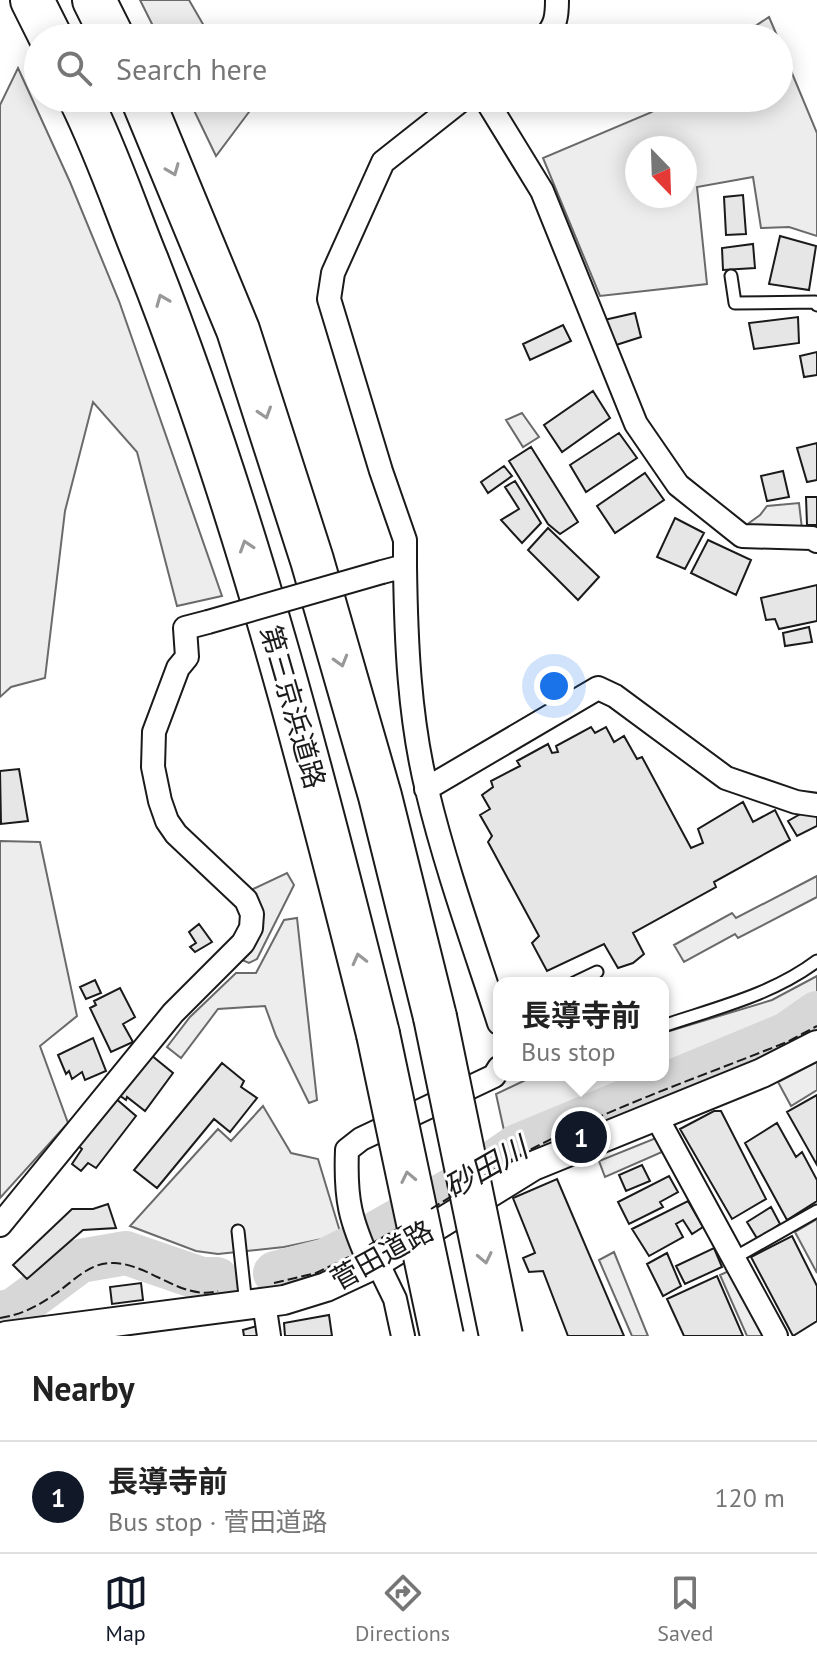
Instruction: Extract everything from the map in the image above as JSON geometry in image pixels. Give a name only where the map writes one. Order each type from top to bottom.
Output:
[{"type":"highway","points":[[32,0],[44,24]]},
{"type":"highway","points":[[94,0],[106,24]]},
{"type":"highway","name":"第三京浜道路","points":[[86,112],[179,342],[257,577],[323,813],[378,1034],[442,1336]]},
{"type":"highway","points":[[148,112],[238,330],[312,560],[380,796],[435,1017],[501,1336]]},
{"type":"street","points":[[554,24],[557,0]]},
{"type":"street","points":[[446,112],[383,162],[333,273],[329,299],[405,540],[410,675],[426,789],[493,1005]]},
{"type":"street","points":[[494,112],[542,191],[636,424],[678,485],[742,536],[812,538],[817,541]]},
{"type":"street","points":[[0,1225],[173,1013],[243,943],[251,928],[252,914],[246,900],[189,849],[167,821],[153,767],[154,732],[178,668],[187,657],[185,628],[405,566]]},
{"type":"street","points":[[426,789],[598,688],[615,696],[726,778],[796,802],[817,805]]},
{"type":"street","name":"菅田道路","points":[[6,1336],[284,1300],[326,1287],[374,1264],[533,1166],[762,1073],[817,1045]]},
{"type":"street","points":[[403,1336],[395,1299],[355,1230],[346,1191],[347,1150],[361,1139],[493,1076]]},
{"type":"street","points":[[656,1116],[776,1336]]},
{"type":"street","points":[[255,1304],[269,1336]]},
{"type":"lane","points":[[731,276],[735,303],[815,302],[817,305]]},
{"type":"lane","points":[[669,1024],[765,992],[799,975],[817,961]]},
{"type":"lane","points":[[587,977],[597,972]]},
{"type":"lane","points":[[734,1258],[817,1211]]},
{"type":"lane","points":[[238,1231],[255,1304]]},
{"type":"shaded area","points":[[140,0],[189,0],[203,24],[152,24]]},
{"type":"shaded area","points":[[769,17],[772,24],[758,24]]},
{"type":"shaded area","points":[[18,68],[24,81],[24,112],[38,112],[119,301],[222,596],[177,606],[137,452],[93,402],[65,511],[45,678],[11,687],[0,697],[0,105]]},
{"type":"shaded area","points":[[793,76],[817,133],[817,236],[789,227],[761,228],[753,177],[697,187],[707,284],[600,296],[543,158],[652,112],[793,112]]},
{"type":"shaded area","points":[[195,112],[249,112],[216,156]]},
{"type":"shaded area","points":[[522,413],[539,437],[523,447],[506,420]]},
{"type":"shaded area","points":[[799,503],[802,529],[745,526],[767,506]]},
{"type":"shaded area","points":[[0,841],[40,842],[77,1016],[40,1046],[68,1123],[0,1198]]},
{"type":"shaded area","points":[[287,873],[294,885],[257,959],[249,963],[237,958],[251,890]]},
{"type":"shaded area","points":[[817,876],[817,897],[738,938],[735,934],[684,962],[674,945],[732,913],[736,918]]},
{"type":"shaded area","points":[[297,918],[317,1100],[309,1103],[265,1006],[218,1009],[181,1058],[167,1047],[190,1017],[236,973],[256,973],[284,920]]},
{"type":"shaded area","points":[[817,976],[817,1007],[788,1029],[669,1078],[669,1031],[772,1000]]},
{"type":"shaded area","points":[[817,1062],[817,1090],[791,1106],[778,1082]]},
{"type":"shaded area","points":[[523,1081],[661,1081],[507,1144],[496,1094]]},
{"type":"shaded area","points":[[263,1106],[291,1153],[318,1159],[341,1235],[284,1247],[218,1254],[196,1251],[130,1226],[218,1129],[231,1141]]},
{"type":"shaded area","points":[[656,1138],[662,1152],[605,1177],[599,1161]]},
{"type":"shaded area","points":[[817,1219],[817,1273],[795,1232]]},
{"type":"shaded area","points":[[614,1252],[648,1336],[632,1336],[599,1260]]},
{"type":"shaded area","points":[[731,1270],[764,1336],[747,1336],[720,1275]]},
{"type":"building","points":[[743,195],[746,234],[726,235],[724,197]]},
{"type":"building","points":[[780,236],[816,246],[809,290],[769,284]]},
{"type":"building","points":[[753,244],[755,268],[723,270],[722,248]]},
{"type":"building","points":[[635,313],[641,337],[613,346],[604,320]]},
{"type":"building","points":[[798,317],[799,343],[754,349],[749,323]]},
{"type":"building","points":[[563,325],[571,341],[530,360],[523,344]]},
{"type":"building","points":[[817,352],[817,375],[804,377],[800,356]]},
{"type":"building","points":[[593,391],[610,418],[562,452],[544,425]]},
{"type":"building","points":[[619,433],[637,458],[586,492],[570,465]]},
{"type":"building","points":[[817,443],[817,480],[807,482],[797,448]]},
{"type":"building","points":[[531,447],[578,522],[560,534],[548,524],[509,461]]},
{"type":"building","points":[[504,466],[512,476],[488,493],[481,482]]},
{"type":"building","points":[[783,471],[789,497],[767,501],[761,476]]},
{"type":"building","points":[[645,473],[664,500],[615,533],[597,506]]},
{"type":"building","points":[[515,481],[541,523],[522,543],[501,520],[519,509],[505,487]]},
{"type":"building","points":[[806,497],[817,497],[817,525],[807,525]]},
{"type":"building","points":[[675,518],[704,533],[685,569],[657,557]]},
{"type":"building","points":[[548,528],[599,577],[578,600],[528,550]]},
{"type":"building","points":[[708,540],[751,560],[736,595],[691,573]]},
{"type":"building","points":[[817,585],[817,621],[779,629],[775,619],[766,620],[761,598]]},
{"type":"building","points":[[809,627],[812,642],[785,646],[783,633]]},
{"type":"building","points":[[591,727],[595,733],[606,727],[614,742],[624,736],[637,759],[642,757],[691,848],[703,843],[698,829],[743,802],[753,822],[775,810],[790,840],[714,882],[716,887],[633,933],[644,954],[633,963],[618,968],[604,944],[547,971],[532,943],[539,936],[488,842],[492,836],[480,815],[490,809],[482,795],[493,787],[491,781],[520,766],[517,761],[548,744],[552,753],[558,752],[556,746]]},
{"type":"building","points":[[19,769],[28,821],[1,824],[0,771]]},
{"type":"building","points":[[813,807],[817,826],[797,836],[788,821]]},
{"type":"building","points":[[199,924],[212,942],[195,952],[190,947],[196,943],[189,932]]},
{"type":"building","points":[[95,980],[101,993],[86,999],[80,987]]},
{"type":"building","points":[[120,988],[135,1017],[123,1024],[133,1042],[111,1052],[90,1008],[96,1005],[94,1001]]},
{"type":"building","points":[[93,1038],[106,1071],[85,1080],[82,1072],[72,1079],[69,1071],[66,1074],[58,1055]]},
{"type":"building","points":[[151,1055],[173,1073],[145,1111],[127,1097],[126,1100],[119,1095]]},
{"type":"building","points":[[222,1063],[244,1081],[241,1087],[257,1098],[230,1132],[214,1119],[157,1188],[134,1170]]},
{"type":"building","points":[[817,1095],[817,1165],[787,1112]]},
{"type":"building","points":[[114,1097],[136,1116],[96,1168],[88,1163],[81,1171],[72,1164],[82,1149],[77,1145]]},
{"type":"building","points":[[714,1111],[721,1111],[766,1199],[732,1219],[680,1129]]},
{"type":"building","points":[[777,1123],[796,1157],[802,1152],[817,1180],[817,1201],[787,1220],[745,1143]]},
{"type":"building","points":[[642,1165],[650,1181],[626,1191],[619,1175]]},
{"type":"building","points":[[669,1176],[678,1192],[660,1202],[663,1207],[629,1224],[618,1202]]},
{"type":"building","points":[[557,1179],[624,1336],[568,1336],[543,1271],[529,1272],[523,1258],[535,1253],[513,1198]]},
{"type":"building","points":[[688,1201],[703,1227],[692,1234],[683,1220],[676,1224],[683,1237],[649,1256],[632,1229]]},
{"type":"building","points":[[108,1204],[116,1228],[83,1230],[27,1279],[13,1265],[72,1209],[93,1209]]},
{"type":"building","points":[[771,1207],[780,1224],[758,1240],[747,1222]]},
{"type":"building","points":[[792,1236],[817,1286],[817,1321],[793,1336],[751,1257]]},
{"type":"building","points":[[714,1248],[722,1267],[685,1284],[676,1266]]},
{"type":"building","points":[[667,1253],[681,1286],[663,1296],[647,1264]]},
{"type":"building","points":[[717,1276],[743,1336],[684,1336],[667,1299]]},
{"type":"building","points":[[141,1283],[143,1300],[112,1304],[110,1287]]},
{"type":"building","points":[[329,1315],[332,1336],[285,1336],[284,1323]]},
{"type":"building","points":[[257,1326],[258,1336],[244,1336],[243,1330]]},
{"type":"waterway","name":"砂田川","points":[[378,1232],[459,1186],[517,1146],[787,1034],[817,1013]]},
{"type":"waterway","name":"砂田川","points":[[275,1273],[326,1260],[352,1247]]},
{"type":"waterway","name":"砂田川","points":[[0,1313],[14,1310],[80,1261],[126,1253],[202,1279],[217,1279]]},
{"type":"fence","points":[[482,1177],[555,1137],[670,1087],[787,1042],[817,1026]]},
{"type":"fence","points":[[431,1209],[455,1194]]},
{"type":"fence","points":[[369,1245],[404,1225]]},
{"type":"fence","points":[[274,1283],[316,1273],[353,1255]]},
{"type":"fence","points":[[0,1318],[36,1306],[82,1273],[105,1264],[140,1269],[192,1291],[218,1291]]},
{"type":"place","name":"長導寺前","points":[[581,1137]]}]
